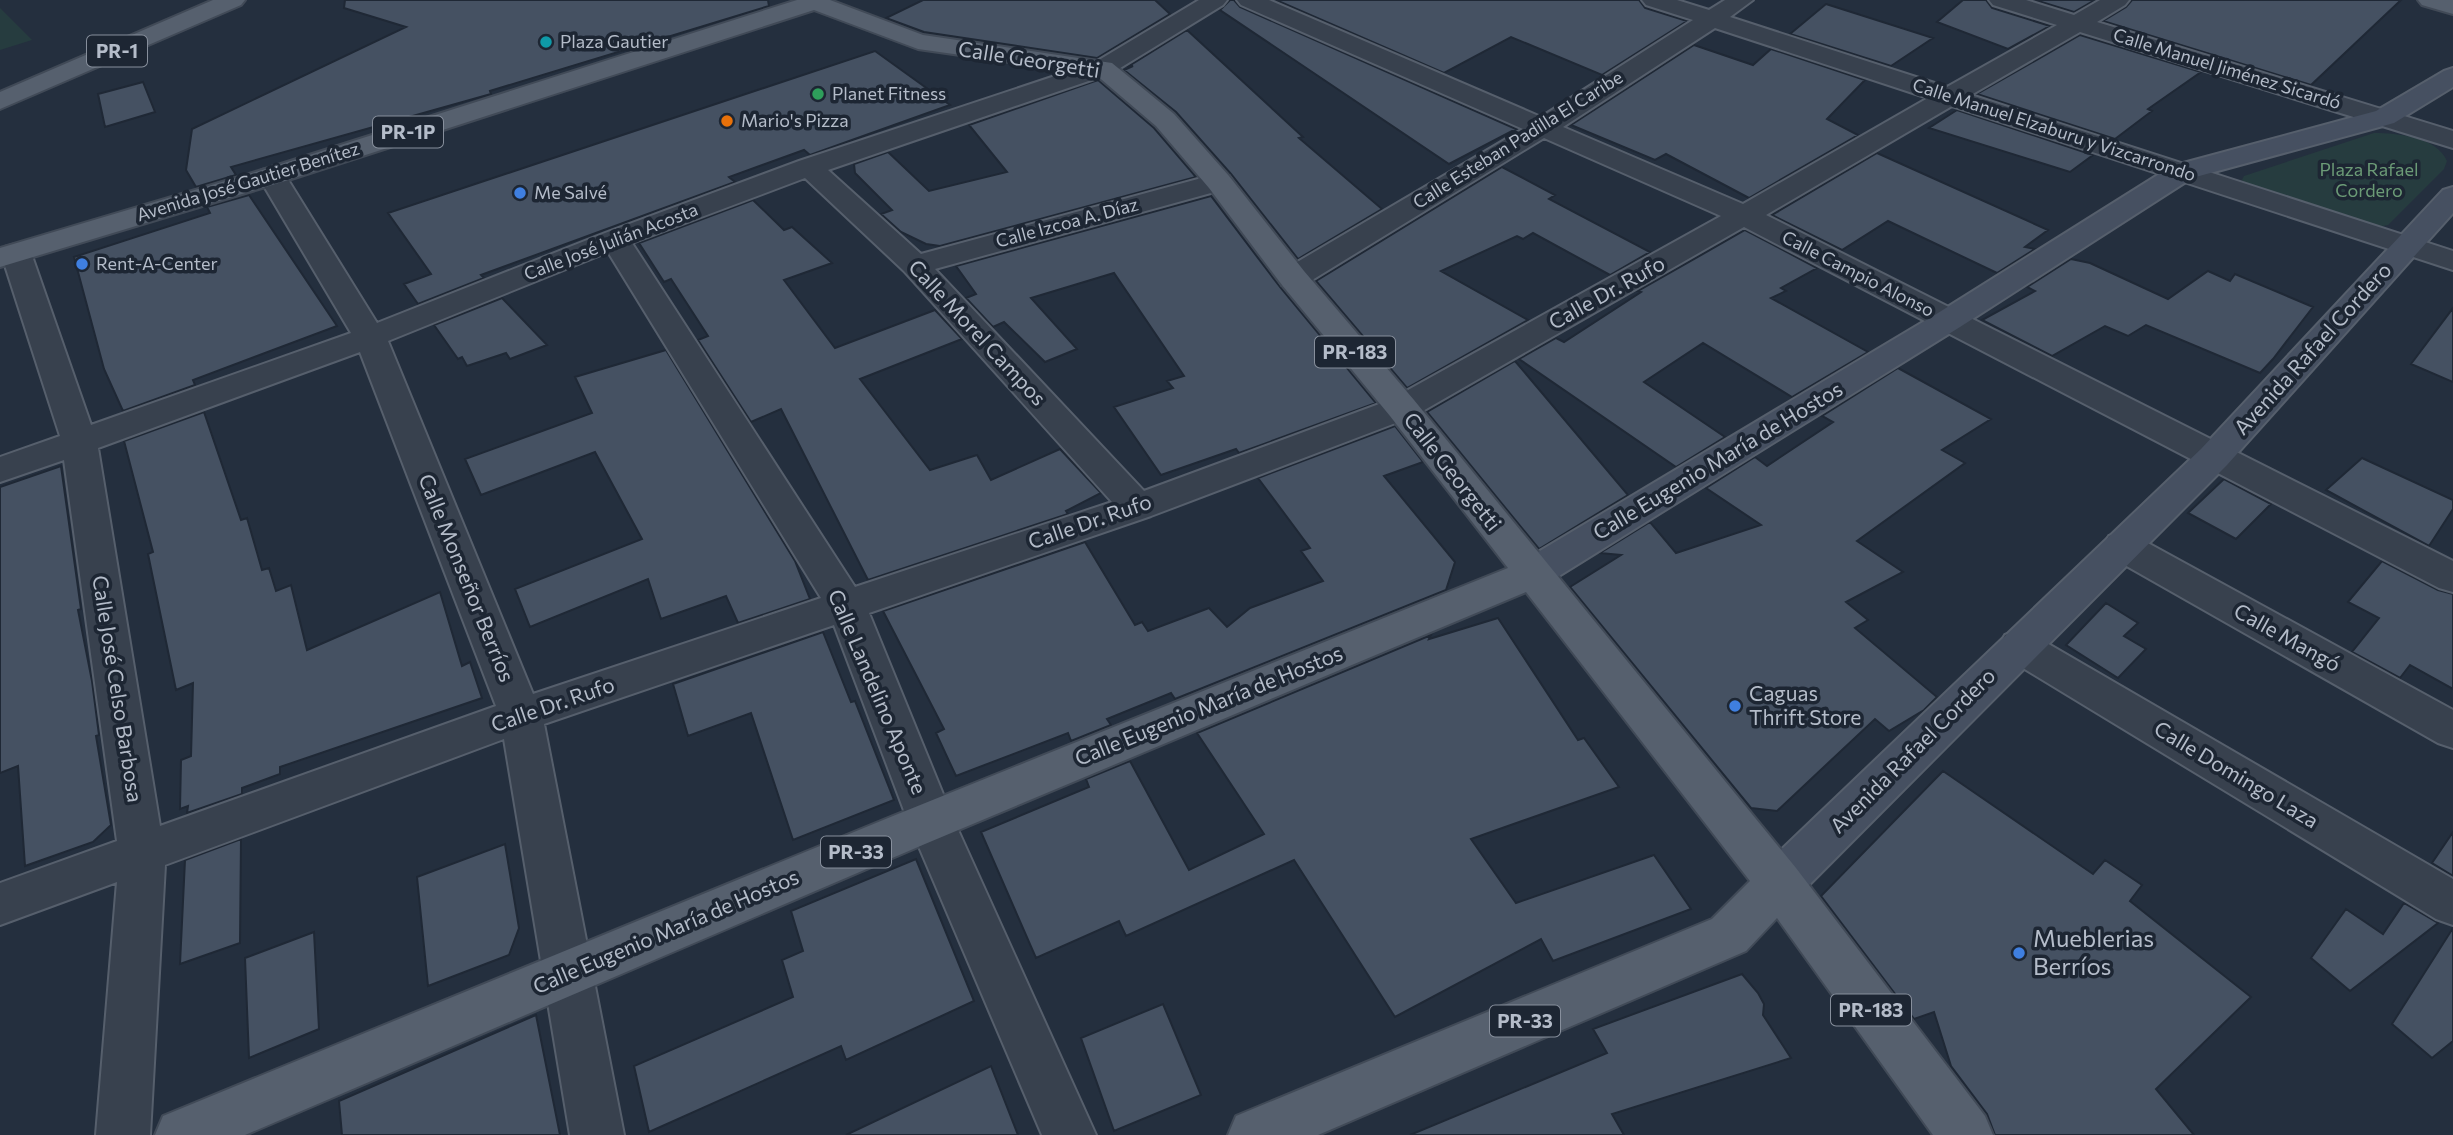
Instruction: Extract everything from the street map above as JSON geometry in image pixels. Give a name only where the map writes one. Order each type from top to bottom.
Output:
[{"type":"main road","name":"PR-1","points":[[0,101],[233,0]]},
{"type":"main road","points":[[2430,0],[2453,7]]},
{"type":"main road","name":"Calle Georgetti","points":[[815,1],[918,42],[1103,68],[1166,120],[1402,408],[1779,883],[1966,1135]]},
{"type":"main road","name":"Avenida José Gautier Benítez","points":[[8,255],[272,176],[815,1]]},
{"type":"main road","points":[[2182,172],[2385,117],[2453,76]]},
{"type":"main road","name":"Calle Eugenio María de Hostos","points":[[182,1135],[1532,573],[1949,320],[2182,172]]},
{"type":"main road","name":"Avenida Rafael Cordero","points":[[1255,1135],[1729,934],[2214,457],[2453,196]]},
{"type":"street","name":"Calle José Julián Acosta","points":[[0,470],[370,337],[615,239],[809,167],[1103,68],[1215,0]]},
{"type":"street","name":"Calle Campio Alonso","points":[[1249,0],[1744,215],[2453,578]]},
{"type":"street","name":"Calle Manuel Elzaburu y Vizcarrondo","points":[[1654,0],[2453,261]]},
{"type":"street","name":"Calle Esteban Padilla El Caribe","points":[[1293,278],[1544,127],[1741,0]]},
{"type":"street","name":"Calle Manuel Jiménez Sicardó","points":[[2001,0],[2453,140]]},
{"type":"street","name":"Calle Dr. Rufo","points":[[0,904],[521,715],[1138,507],[1402,408],[2117,0]]},
{"type":"street","name":"Calle Morel Campos","points":[[809,167],[915,265],[1138,507]]},
{"type":"street","name":"Calle Monseñor Berríos","points":[[272,176],[370,337],[521,715],[597,1135]]},
{"type":"street","name":"Calle Izcoa A. Díaz","points":[[915,265],[1219,182]]},
{"type":"street","name":"Calle Landelino Aponte","points":[[615,239],[846,605],[931,821],[1069,1135]]},
{"type":"street","name":"Calle José Celso Barbosa","points":[[8,255],[79,440],[142,854],[123,1135]]},
{"type":"street","name":"Calle Mangó","points":[[2122,545],[2453,731]]},
{"type":"street","name":"Calle Domingo Laza","points":[[2019,646],[2453,904]]},
{"type":"green space","points":[[0,8],[32,40],[0,50]]},
{"type":"green space","name":"Plaza Rafael Cordero","points":[[2374,133],[2394,134],[2426,142],[2435,146],[2447,161],[2444,169],[2388,225],[2377,227],[2250,188],[2242,180],[2244,176]]},
{"type":"building","points":[[345,0],[768,0],[769,6],[490,91],[491,94],[231,167],[236,175],[196,187],[186,170],[192,129],[406,27],[344,8]]},
{"type":"building","points":[[923,0],[1155,0],[1170,14],[1097,58],[924,32],[886,18]]},
{"type":"building","points":[[1230,0],[1234,0],[1240,7],[1516,129],[1449,164],[1220,10]]},
{"type":"building","points":[[1276,0],[1639,0],[1645,8],[1687,21],[1602,75],[1511,37],[1444,73]]},
{"type":"building","points":[[1963,0],[1986,0],[1992,8],[2050,26],[2008,49],[1937,22]]},
{"type":"building","points":[[2035,0],[2095,0],[2074,12]]},
{"type":"building","points":[[2132,0],[2401,0],[2311,85],[2103,21],[2126,7]]},
{"type":"building","points":[[1826,4],[1933,38],[1891,66],[1790,34]]},
{"type":"building","points":[[1187,30],[1303,137],[1299,138],[1382,209],[1298,259],[1231,174],[1176,112],[1124,70]]},
{"type":"building","points":[[2080,35],[2201,72],[2148,109],[2152,111],[2115,139],[1977,94]]},
{"type":"building","points":[[1694,45],[1753,65],[1771,49],[1865,80],[1827,119],[1858,135],[1749,198],[1666,154],[1655,160],[1571,125]]},
{"type":"building","points":[[875,51],[950,105],[810,155],[804,150],[729,177],[735,182],[481,275],[484,278],[418,304],[404,284],[431,274],[388,213]]},
{"type":"building","points":[[1098,80],[1154,128],[1196,177],[940,246],[926,244],[901,232],[881,214],[892,210],[855,173],[854,164],[888,152],[929,191],[1007,172],[969,125]]},
{"type":"building","points":[[143,82],[155,112],[105,127],[98,94]]},
{"type":"building","points":[[1957,110],[2093,155],[2070,172],[1929,128]]},
{"type":"building","points":[[1877,153],[2048,230],[2025,247],[2035,249],[1997,273],[1888,221],[1842,250],[1772,215]]},
{"type":"building","points":[[1502,167],[1555,195],[1549,199],[1650,252],[1610,275],[1533,233],[1523,239],[1517,236],[1441,271],[1528,320],[1407,388],[1316,281]]},
{"type":"building","points":[[249,195],[337,326],[193,380],[195,385],[123,411],[104,369],[74,257],[210,213],[207,207]]},
{"type":"building","points":[[1211,196],[1280,287],[1376,403],[1239,453],[1236,449],[1161,475],[1114,407],[1173,388],[1167,381],[1184,376],[1114,273],[1031,298],[1077,349],[1045,362],[1004,322],[993,327],[966,298],[976,294],[956,266]]},
{"type":"building","points":[[753,200],[784,230],[792,227],[832,263],[784,280],[835,348],[935,310],[962,339],[860,379],[930,470],[977,455],[991,480],[1060,449],[1101,493],[1066,511],[1068,514],[868,580],[781,409],[751,422],[698,340],[708,336],[671,279],[664,282],[639,243]]},
{"type":"building","points":[[1745,230],[1817,268],[1781,288],[1786,291],[1771,298],[1868,352],[1792,397],[1703,343],[1644,382],[1725,437],[1676,467],[1519,359],[1556,338],[1564,342],[1641,292],[1638,291]]},
{"type":"building","points":[[2071,259],[2090,263],[2168,299],[2208,271],[2230,281],[2235,274],[2313,307],[2260,373],[2146,325],[2128,336],[2105,326],[2052,356],[1982,320],[2035,291],[2027,287]]},
{"type":"building","points":[[502,298],[547,345],[510,359],[506,353],[467,366],[462,357],[458,359],[434,325]]},
{"type":"building","points":[[2453,308],[2453,382],[2411,364]]},
{"type":"building","points":[[666,350],[795,561],[810,599],[738,623],[726,596],[661,619],[648,579],[530,627],[515,589],[642,539],[595,452],[481,495],[465,459],[592,413],[575,377]]},
{"type":"building","points":[[1515,361],[1628,495],[1539,549],[1427,412]]},
{"type":"building","points":[[1898,368],[1991,419],[1942,450],[1965,463],[1857,541],[1903,572],[1846,602],[1868,620],[1855,628],[1937,697],[1924,710],[1889,731],[1875,719],[1777,811],[1751,808],[1570,587],[1621,555],[1600,553],[1650,522],[1676,553],[1761,525],[1706,488],[1755,457],[1767,466],[1833,422],[1822,416]]},
{"type":"building","points":[[204,412],[241,520],[247,518],[262,570],[269,568],[276,591],[291,585],[307,650],[440,592],[462,666],[470,662],[482,698],[280,767],[280,774],[242,788],[242,794],[187,813],[188,806],[180,809],[181,760],[191,756],[193,683],[176,690],[148,554],[153,552],[124,441]]},
{"type":"building","points":[[1395,426],[1423,462],[1384,476],[1455,562],[1446,590],[1175,699],[1171,693],[1107,719],[1111,725],[1071,741],[1068,733],[956,776],[936,733],[944,729],[883,611],[1085,542],[1135,625],[1142,622],[1148,631],[1209,608],[1227,627],[1250,608],[1323,581],[1301,551],[1310,548],[1258,478]]},
{"type":"building","points":[[2362,458],[2453,500],[2453,509],[2429,546],[2326,490]]},
{"type":"building","points":[[61,466],[81,609],[78,610],[92,681],[99,735],[96,736],[111,825],[93,842],[25,866],[18,766],[0,773],[0,487]]},
{"type":"building","points":[[2224,479],[2271,504],[2236,539],[2188,513]]},
{"type":"building","points":[[2382,561],[2438,590],[2453,594],[2453,689],[2410,665],[2400,678],[2352,652],[2379,618],[2348,602]]},
{"type":"building","points":[[2106,603],[2138,623],[2124,636],[2146,649],[2118,678],[2066,645]]},
{"type":"building","points":[[1498,618],[1578,740],[1584,738],[1619,787],[1471,839],[1516,903],[1654,855],[1691,909],[1553,961],[1541,939],[1395,1017],[1294,860],[1126,936],[1119,921],[1036,958],[981,832],[1089,787],[1086,779],[1130,761],[1189,870],[1264,834],[1197,733],[1431,635],[1429,639]]},
{"type":"building","points":[[823,632],[851,702],[855,701],[894,800],[793,840],[751,713],[688,736],[673,684]]},
{"type":"building","name":"Mueblerias Berríos","points":[[1943,771],[2093,874],[2105,860],[2142,885],[2130,901],[2251,997],[2156,1089],[2194,1135],[1995,1135],[1987,1114],[1951,1066],[1934,1012],[1914,1019],[1821,896]]},
{"type":"building","points":[[2453,832],[2453,876],[2432,863]]},
{"type":"building","points":[[241,839],[240,943],[180,964],[185,860]]},
{"type":"building","points":[[505,844],[519,928],[509,955],[428,986],[417,877]]},
{"type":"building","points":[[916,859],[974,1001],[846,1060],[841,1046],[649,1132],[634,1066],[793,997],[782,960],[803,951],[791,911]]},
{"type":"building","points":[[2404,903],[2438,923],[2350,991],[2311,958],[2346,909],[2383,934]]},
{"type":"building","points":[[2453,928],[2453,1041],[2432,1058],[2392,1024]]},
{"type":"building","points":[[314,932],[319,1029],[249,1058],[245,958]]},
{"type":"building","points":[[1742,974],[1758,993],[1764,1004],[1763,1015],[1791,1058],[1612,1114],[1624,1135],[1410,1135],[1607,1053],[1593,1029]]},
{"type":"building","points":[[1163,1004],[1201,1095],[1114,1131],[1081,1038]]},
{"type":"building","points":[[536,1015],[560,1135],[342,1135],[339,1101]]},
{"type":"building","points":[[991,1066],[1018,1135],[846,1135]]},
{"type":"place","name":"Plaza Gautier","points":[[546,42]]},
{"type":"place","name":"Planet Fitness","points":[[818,94]]},
{"type":"place","name":"Mario's Pizza","points":[[727,121]]},
{"type":"place","name":"Me Salvé","points":[[520,193]]},
{"type":"place","name":"Rent-A-Center","points":[[82,264]]},
{"type":"place","name":"Caguas Thrift Store","points":[[1735,706]]},
{"type":"place","name":"Mueblerias Berríos","points":[[2019,953]]}]
